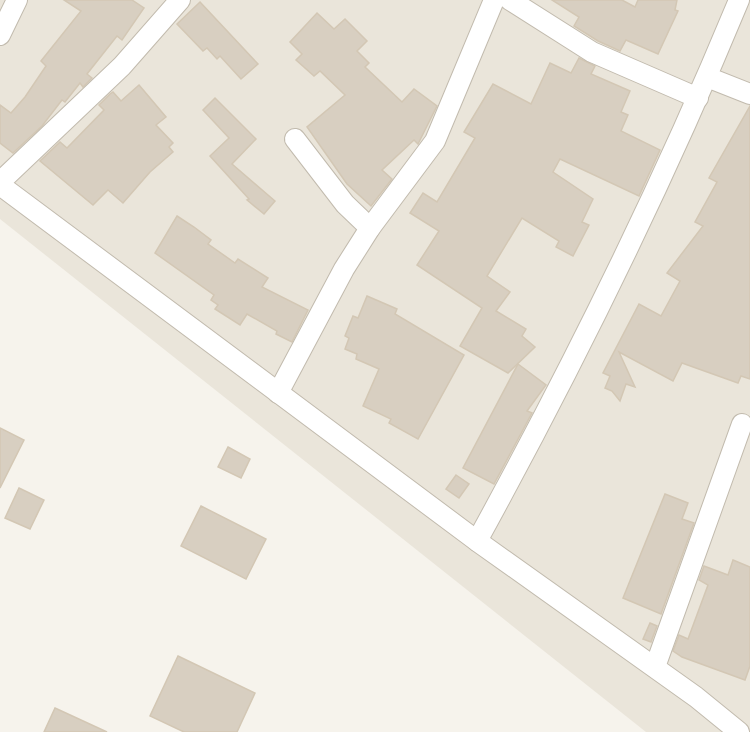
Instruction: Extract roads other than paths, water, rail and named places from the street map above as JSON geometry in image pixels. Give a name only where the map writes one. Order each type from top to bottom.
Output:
[{"type":"street","points":[[0,35],[17,0]]},
{"type":"street","points":[[180,0],[122,66],[0,183],[477,541],[655,667],[739,732]]},
{"type":"street","points":[[278,393],[344,269],[370,228],[435,141],[494,0]]},
{"type":"street","points":[[510,0],[592,52],[698,98]]},
{"type":"street","points":[[477,541],[533,438],[698,98],[739,0]]},
{"type":"street","points":[[707,77],[750,94]]},
{"type":"street","points":[[295,139],[345,204],[370,228]]},
{"type":"street","points":[[655,667],[742,424]]}]
